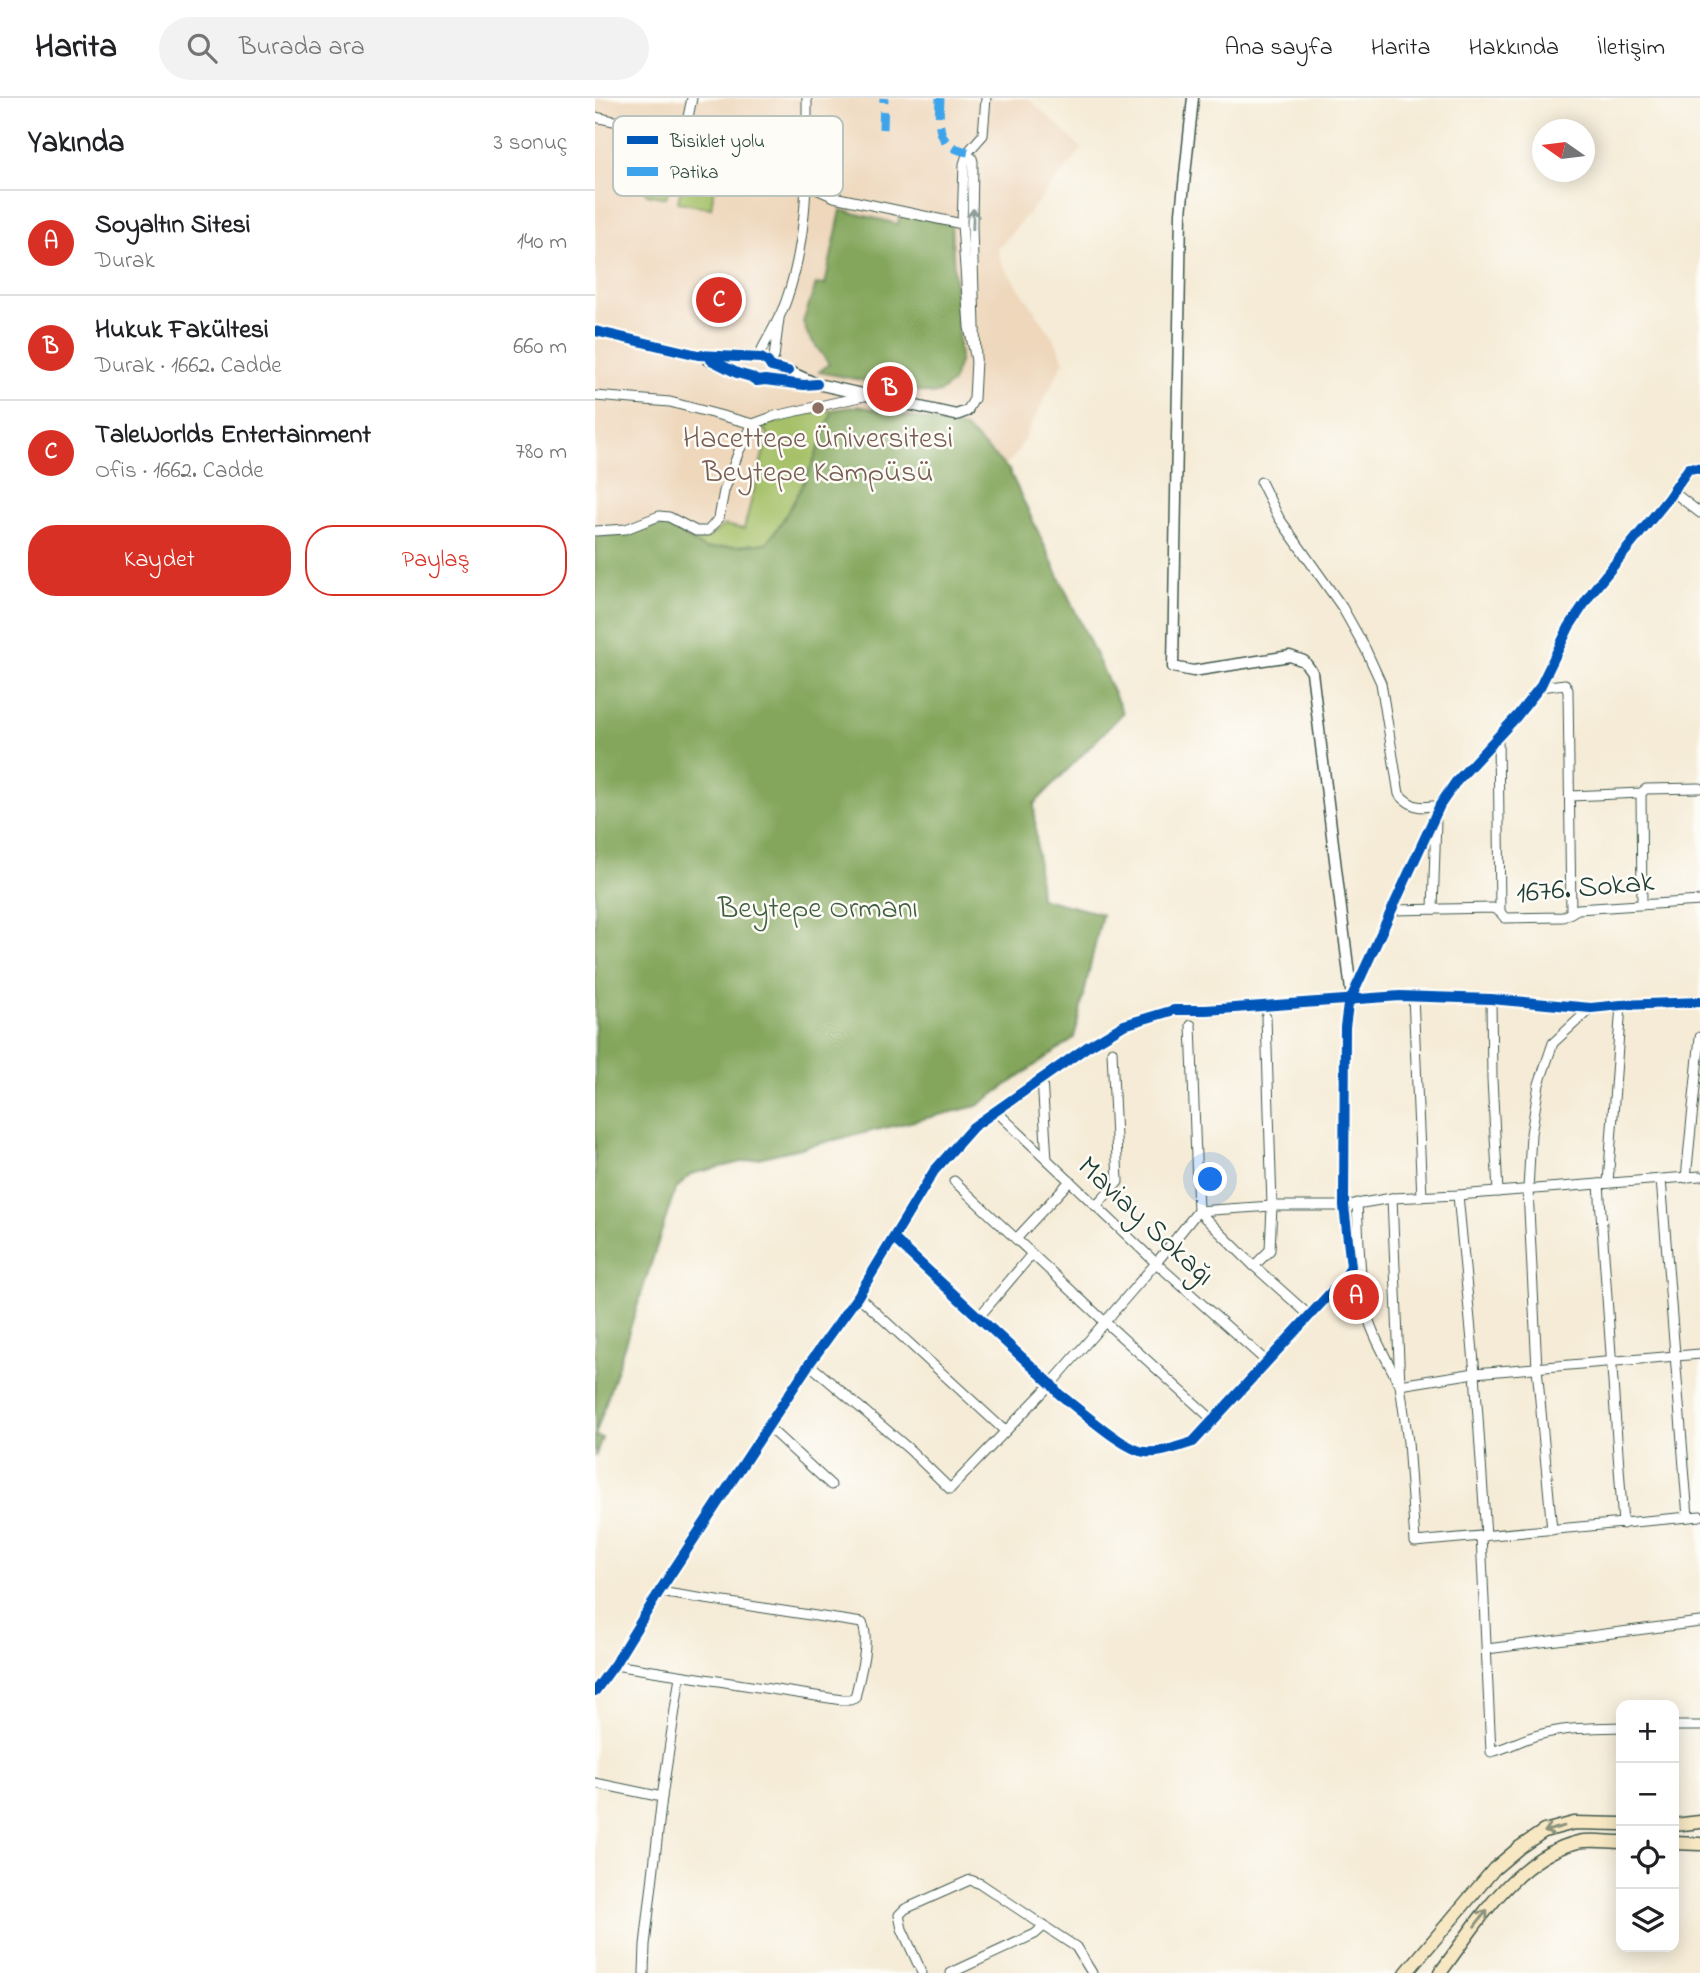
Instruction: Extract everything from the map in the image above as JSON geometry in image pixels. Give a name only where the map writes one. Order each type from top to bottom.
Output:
[{"type":"main road","points":[[1679,1824],[1700,1822]]},
{"type":"main road","points":[[1406,1973],[1494,1869],[1520,1847],[1544,1831],[1574,1823],[1616,1824]]},
{"type":"main road","points":[[1440,1973],[1482,1917],[1531,1864],[1553,1851],[1580,1842],[1616,1842]]},
{"type":"main road","points":[[1679,1843],[1700,1844]]},
{"type":"street","points":[[688,116],[692,98]]},
{"type":"street","points":[[807,98],[807,116]]},
{"type":"street","points":[[976,360],[969,327],[962,224],[964,164],[968,152],[983,135],[986,98]]},
{"type":"street","points":[[1193,98],[1181,213],[1173,667],[1193,671],[1290,656],[1304,661],[1312,672],[1352,999]]},
{"type":"street","points":[[595,117],[613,121]]},
{"type":"street","points":[[597,330],[698,355],[765,359],[771,366],[817,384],[956,415],[967,411],[974,399],[976,360],[973,162],[972,158],[967,156]]},
{"type":"street","points":[[751,377],[749,366],[757,359],[787,300],[799,251],[806,196]]},
{"type":"street","points":[[832,196],[962,224]]},
{"type":"street","points":[[765,380],[770,375],[774,357],[779,317]]},
{"type":"street","points":[[698,355],[757,381],[817,384]]},
{"type":"street","points":[[595,396],[670,402],[756,428]]},
{"type":"street","points":[[595,531],[626,529],[659,516],[669,517],[696,531],[708,531],[719,518],[724,491],[739,451],[756,428],[775,416],[864,396]]},
{"type":"street","points":[[894,1238],[1059,1394],[1128,1447],[1145,1452],[1169,1449],[1193,1441],[1346,1276],[1351,1266],[1344,1206],[1345,1027],[1348,1005],[1438,809],[1455,783],[1540,687],[1569,627],[1592,592],[1667,500],[1689,468],[1700,469]]},
{"type":"street","points":[[1261,482],[1279,518],[1342,607],[1381,683],[1399,794],[1408,803],[1422,808],[1438,809]]},
{"type":"street","points":[[1672,491],[1700,513]]},
{"type":"street","points":[[1540,687],[1565,684],[1568,690],[1571,914]]},
{"type":"street","points":[[1498,736],[1500,912]]},
{"type":"street","points":[[1570,796],[1641,793],[1646,789],[1700,788]]},
{"type":"street","points":[[1641,793],[1642,905]]},
{"type":"street","points":[[1433,909],[1438,809]]},
{"type":"street","name":"1676. Sokak","points":[[1393,910],[1493,908],[1505,918],[1563,917],[1578,909],[1700,901]]},
{"type":"street","points":[[1413,996],[1422,1197]]},
{"type":"street","points":[[595,1691],[809,1364],[858,1296],[934,1171],[973,1127],[1087,1047],[1124,1025],[1174,1010],[1413,996],[1492,999],[1591,1008],[1700,1002]]},
{"type":"street","points":[[1492,999],[1492,1079],[1498,1192]]},
{"type":"street","points":[[1621,1005],[1604,1184],[1622,1524]]},
{"type":"street","points":[[1552,1530],[1537,1368],[1528,1190],[1531,1134],[1539,1084],[1553,1043],[1591,1008]]},
{"type":"street","points":[[1254,1266],[1270,1250],[1272,1206],[1266,1017]]},
{"type":"street","points":[[809,1364],[909,1449],[950,1489],[1051,1384],[1198,1211],[1191,1025]]},
{"type":"street","points":[[1686,1178],[1700,1037]]},
{"type":"street","points":[[1096,1206],[1118,1182],[1112,1051]]},
{"type":"street","points":[[1042,1079],[1047,1160]]},
{"type":"street","name":"Maviay Sokağı","points":[[996,1111],[1156,1263],[1267,1362]]},
{"type":"street","points":[[1198,1211],[1272,1206],[1344,1206],[1392,1198],[1700,1176]]},
{"type":"street","points":[[1661,1179],[1688,1517]]},
{"type":"street","points":[[954,1181],[1213,1420]]},
{"type":"street","points":[[1016,1238],[1070,1181]]},
{"type":"street","points":[[1458,1195],[1475,1373],[1484,1536],[1491,1752],[1505,1749],[1536,1735],[1571,1728],[1616,1727]]},
{"type":"street","points":[[1392,1198],[1400,1385],[1408,1442],[1415,1542],[1700,1516]]},
{"type":"street","points":[[1357,1203],[1360,1265],[1366,1308],[1378,1342],[1400,1385]]},
{"type":"street","points":[[1198,1211],[1309,1315]]},
{"type":"street","points":[[978,1318],[1032,1254]]},
{"type":"street","points":[[858,1296],[1005,1431]]},
{"type":"street","points":[[1400,1385],[1475,1373],[1700,1354]]},
{"type":"street","points":[[768,1427],[831,1485]]},
{"type":"street","points":[[614,1665],[850,1700],[855,1698],[866,1630],[862,1623],[659,1592]]},
{"type":"street","points":[[1487,1649],[1700,1622]]},
{"type":"street","points":[[644,1973],[662,1797],[681,1676]]},
{"type":"street","points":[[1679,1726],[1700,1726]]},
{"type":"street","points":[[595,1783],[662,1797]]},
{"type":"street","points":[[922,1973],[902,1929],[899,1915],[905,1909],[970,1880],[981,1884],[1076,1947],[1092,1973]]},
{"type":"street","points":[[951,1973],[1035,1934],[1044,1926]]},
{"type":"shaded area","name":"Hacettepe Üniversitesi Beytepe Kampüsü","points":[[595,98],[1028,98],[1083,149],[998,249],[1001,262],[1055,340],[1064,361],[1016,455],[929,534],[595,709]]},
{"type":"green space","points":[[679,196],[713,196],[711,208],[678,202]]},
{"type":"green space","points":[[841,210],[898,224],[900,213],[951,224],[960,360],[952,383],[940,392],[932,394],[819,372],[829,364],[808,335],[803,322],[816,284],[825,285]]},
{"type":"green space","name":"Beytepe Ormanı","points":[[858,406],[965,428],[1009,470],[1123,713],[1034,804],[1040,898],[1102,914],[1074,1038],[977,1106],[691,1174],[675,1190],[595,1436],[595,537],[666,525],[705,549],[767,543],[788,512],[805,479],[833,410]]},
{"type":"green space","points":[[833,410],[805,479],[767,543],[705,549],[689,539],[709,537],[724,525],[744,529],[768,434],[761,429],[766,422],[798,414]]},
{"type":"green space","points":[[595,1436],[602,1438],[595,1457]]},
{"type":"marked path","points":[[883,129],[884,98]]},
{"type":"marked path","points":[[940,98],[940,125],[944,139],[957,149],[968,152]]},
{"type":"cycle path","points":[[595,331],[698,355],[761,358],[771,367],[788,371]]},
{"type":"cycle path","points":[[711,360],[757,381],[817,384]]},
{"type":"cycle path","points":[[894,1239],[1059,1394],[1114,1437],[1136,1450],[1145,1452],[1163,1451],[1193,1442],[1346,1276],[1351,1266],[1344,1206],[1345,1027],[1348,1005],[1440,805],[1455,783],[1540,687],[1569,627],[1592,592],[1667,500],[1689,468],[1700,469]]},
{"type":"cycle path","points":[[595,1691],[809,1364],[858,1296],[934,1171],[973,1127],[1087,1047],[1124,1025],[1174,1010],[1400,996],[1491,999],[1591,1008],[1700,1002]]},
{"type":"place","name":"TaleWorlds Entertainment","points":[[719,300]]},
{"type":"place","name":"Hukuk Fakültesi","points":[[890,389]]},
{"type":"place","name":"Hacettepe Üniversitesi Beytepe Kampüsü","points":[[818,408]]},
{"type":"place","name":"Soyaltın Sitesi","points":[[1356,1297]]}]
